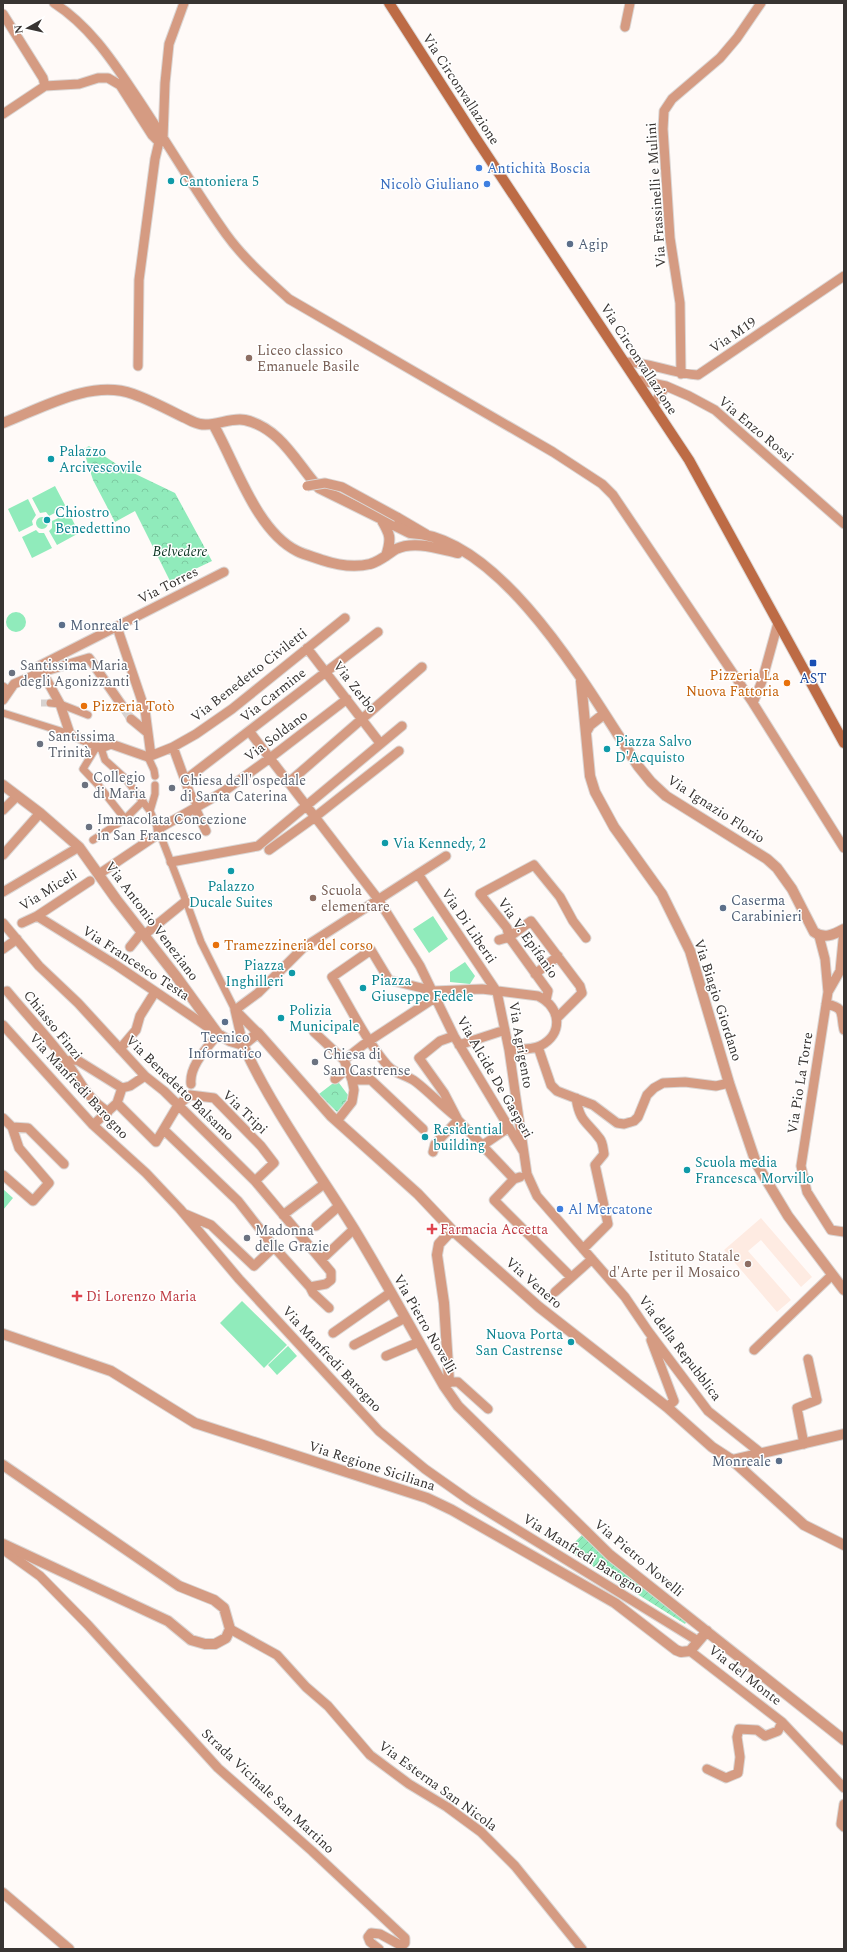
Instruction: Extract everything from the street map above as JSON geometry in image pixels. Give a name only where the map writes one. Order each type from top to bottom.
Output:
[{"type":"main road","name":"Via Circonvallazione","points":[[389,3],[475,137],[689,460],[844,744]]},
{"type":"street","points":[[54,3],[73,17],[100,43],[162,139],[227,235],[254,266],[290,299],[553,452],[602,484],[613,495],[753,703],[844,848]]},
{"type":"street","points":[[138,366],[139,280],[155,159],[162,139],[169,44],[184,3]]},
{"type":"street","points":[[625,27],[630,3]]},
{"type":"street","name":"Via Frassinelli e Mulini","points":[[682,374],[680,303],[670,238],[663,129],[664,111],[672,99],[720,58],[737,38],[761,3]]},
{"type":"street","points":[[3,14],[43,78],[44,86]]},
{"type":"street","points":[[3,114],[44,86],[79,84],[98,78],[108,78],[120,85],[152,134],[162,139]]},
{"type":"street","name":"Via M19","points":[[625,362],[640,362],[682,374],[698,375],[844,276]]},
{"type":"street","name":"Via Enzo Rossi","points":[[637,380],[666,386],[715,410],[844,524]]},
{"type":"street","points":[[653,405],[666,386]]},
{"type":"street","points":[[3,423],[81,393],[117,390],[134,394],[200,424],[213,424]]},
{"type":"street","name":"Via Ignazio Florio","points":[[472,556],[429,546],[407,545],[371,564],[356,566],[334,564],[296,551],[271,531],[245,490],[213,424],[228,420],[245,420],[259,426],[277,437],[293,453],[308,476],[319,488],[410,533],[426,534],[472,556],[489,569],[533,614],[563,652],[638,766],[651,782],[666,796],[749,847],[777,868],[792,890],[808,925],[819,936]]},
{"type":"street","points":[[307,486],[325,483],[342,488],[426,534]]},
{"type":"street","points":[[381,519],[388,531],[391,541],[386,556]]},
{"type":"street","name":"Via Torres","points":[[41,669],[224,572]]},
{"type":"street","name":"Via Benedetto Civiletti","points":[[150,756],[173,747],[196,734],[232,709],[344,618]]},
{"type":"street","points":[[753,703],[762,681],[778,623]]},
{"type":"street","name":"Via Carmine","points":[[185,780],[378,632]]},
{"type":"street","points":[[119,633],[145,710],[150,756],[154,776]]},
{"type":"street","name":"Via Zerbo","points":[[307,648],[380,743]]},
{"type":"street","points":[[3,700],[6,688],[41,669],[89,658],[123,707]]},
{"type":"street","points":[[288,783],[422,667]]},
{"type":"street","points":[[41,669],[55,704],[70,734]]},
{"type":"street","name":"Via Biagio Giordano","points":[[581,680],[590,776],[595,792],[614,827],[662,894],[690,951],[729,1083],[756,1163],[788,1216],[844,1290]]},
{"type":"street","name":"Via Soldano","points":[[159,831],[223,792],[347,699]]},
{"type":"street","points":[[55,704],[88,715]]},
{"type":"street","points":[[3,713],[70,734],[99,747],[111,744],[150,756]]},
{"type":"street","points":[[586,732],[590,725],[604,714]]},
{"type":"street","points":[[131,719],[148,733]]},
{"type":"street","points":[[171,862],[258,846],[307,807],[380,743],[402,726]]},
{"type":"street","name":"Via Alcide De Gasperi","points":[[249,731],[378,899],[420,966],[435,994],[456,1041],[525,1154]]},
{"type":"street","points":[[99,747],[83,769],[99,786],[125,819]]},
{"type":"street","name":"Via Pietro Novelli","points":[[99,747],[105,760],[125,778],[150,812],[171,862],[200,942],[235,1010],[243,1045],[258,1076],[324,1184],[354,1229],[419,1342],[447,1384],[458,1406],[610,1555],[844,1740]]},
{"type":"street","points":[[173,747],[190,794],[197,807],[206,831]]},
{"type":"street","points":[[269,850],[315,817],[399,751]]},
{"type":"street","name":"Via Antonio Veneziano","points":[[3,785],[40,813],[86,843],[99,874],[218,1034]]},
{"type":"street","points":[[150,812],[155,794],[155,785]]},
{"type":"street","points":[[3,810],[17,796]]},
{"type":"street","points":[[3,892],[125,819],[143,801]]},
{"type":"street","points":[[3,855],[40,813]]},
{"type":"street","name":"Via Miceli","points":[[99,874],[159,831]]},
{"type":"street","points":[[235,1010],[258,993],[303,948],[446,856]]},
{"type":"street","name":"Via V. Epifanio","points":[[557,1018],[546,1000],[548,991],[509,937],[507,928],[480,894],[534,865],[560,897],[573,921],[586,938]]},
{"type":"street","name":"Via Di Liberti","points":[[418,874],[497,992]]},
{"type":"street","name":"Via Miceli","points":[[22,923],[37,916],[90,881]]},
{"type":"street","points":[[130,947],[143,934],[186,901]]},
{"type":"street","name":"Via Francesco Testa","points":[[37,916],[218,1034]]},
{"type":"street","points":[[499,940],[509,937],[531,921],[580,986],[582,994],[557,1018],[554,1032],[548,1042],[538,1047],[509,1050]]},
{"type":"street","name":"Via Benedetto Balsamo","points":[[3,923],[39,966],[78,1003],[145,1076],[178,1105],[255,1180],[283,1216],[331,1272],[331,1280],[326,1284],[310,1287]]},
{"type":"street","points":[[828,992],[825,959],[819,936],[831,936],[844,930]]},
{"type":"street","points":[[828,992],[840,970],[844,930]]},
{"type":"street","points":[[3,949],[17,939]]},
{"type":"street","points":[[514,1180],[483,1144],[456,1118],[436,1102],[415,1081],[397,1074],[369,1040],[332,977],[374,947],[389,980],[435,994],[482,989],[538,996],[546,1000]]},
{"type":"street","points":[[535,974],[558,956]]},
{"type":"street","name":"Chiasso Finzi","points":[[7,991],[66,1061],[95,1104],[108,1112]]},
{"type":"street","points":[[120,1049],[136,1030],[140,1016],[155,992]]},
{"type":"street","name":"Via Agrigento","points":[[497,992],[509,1050],[527,1174]]},
{"type":"street","name":"Via Pio La Torre","points":[[828,992],[801,1166],[807,1192],[827,1224],[831,1230],[844,1232]]},
{"type":"street","points":[[344,1060],[369,1040],[435,994]]},
{"type":"street","points":[[826,1004],[837,1006],[842,1011],[844,1030]]},
{"type":"street","name":"Via Venero","points":[[235,1010],[258,1033],[337,1121],[418,1194],[452,1230],[539,1307],[667,1407],[712,1447],[732,1460],[804,1525],[844,1545]]},
{"type":"street","name":"Via Manfredi Barogno","points":[[3,1025],[93,1125],[146,1173],[184,1214],[239,1279],[379,1431],[425,1469],[469,1500],[698,1642]]},
{"type":"street","points":[[456,1118],[444,1093],[419,1058],[440,1041],[456,1041],[505,1030]]},
{"type":"street","points":[[314,1032],[344,1060],[352,1080],[354,1090],[352,1102],[337,1121]]},
{"type":"street","points":[[191,1084],[190,1076],[218,1034],[230,1041],[243,1045],[258,1033]]},
{"type":"street","points":[[538,1047],[551,1085],[557,1091],[593,1105],[617,1123],[624,1124],[634,1121],[638,1117],[647,1095],[654,1088],[663,1083],[684,1082],[716,1086],[729,1083]]},
{"type":"street","points":[[66,1061],[77,1060],[121,1090]]},
{"type":"street","points":[[335,1079],[347,1069]]},
{"type":"street","points":[[93,1125],[117,1103],[121,1090],[145,1076]]},
{"type":"street","points":[[352,1080],[371,1080],[423,1129]]},
{"type":"street","name":"Via Tripi","points":[[178,1105],[190,1095],[214,1098],[261,1146],[274,1163],[255,1180]]},
{"type":"street","points":[[576,1098],[578,1112],[584,1122],[601,1140],[604,1154],[595,1165],[608,1224],[583,1249]]},
{"type":"street","points":[[117,1103],[156,1142],[178,1105]]},
{"type":"street","points":[[3,1118],[12,1127],[19,1148],[50,1183],[33,1201],[3,1175]]},
{"type":"street","points":[[433,1152],[435,1144],[456,1118]]},
{"type":"street","points":[[12,1127],[28,1128],[64,1164]]},
{"type":"street","points":[[483,1144],[508,1128]]},
{"type":"street","points":[[164,1130],[238,1201],[274,1247],[310,1287],[313,1293],[329,1308]]},
{"type":"street","points":[[527,1174],[514,1180],[494,1200],[571,1277]]},
{"type":"street","name":"Via della Repubblica","points":[[527,1174],[537,1196],[626,1298],[648,1331],[708,1411],[762,1454]]},
{"type":"street","points":[[283,1216],[324,1184]]},
{"type":"street","points":[[316,1226],[339,1206]]},
{"type":"street","points":[[184,1214],[211,1225],[254,1266],[274,1247]]},
{"type":"street","points":[[321,1260],[354,1229]]},
{"type":"street","points":[[452,1230],[439,1244],[437,1255],[444,1303],[447,1384],[458,1382],[488,1409]]},
{"type":"street","points":[[554,1292],[592,1259]]},
{"type":"street","points":[[754,1350],[832,1275]]},
{"type":"street","points":[[333,1333],[390,1293]]},
{"type":"street","points":[[354,1345],[405,1318]]},
{"type":"street","points":[[648,1331],[674,1401],[667,1407]]},
{"type":"street","name":"Via Regione Siciliana","points":[[3,1334],[111,1371],[195,1423],[427,1498],[452,1510],[615,1603],[676,1650],[681,1652],[690,1651]]},
{"type":"street","points":[[386,1356],[419,1342]]},
{"type":"street","points":[[804,1444],[797,1408],[817,1400],[808,1359]]},
{"type":"street","points":[[732,1460],[844,1434]]},
{"type":"street","points":[[3,1465],[179,1586],[214,1600],[224,1608],[230,1629],[226,1638],[216,1644],[205,1644],[191,1640],[168,1621],[3,1545]]},
{"type":"street","name":"Strada Vicinale San Martino","points":[[3,1545],[8,1553],[40,1576],[88,1625],[218,1768],[312,1851],[405,1938],[405,1943],[402,1946],[380,1934],[371,1933],[368,1937],[370,1942],[379,1949]]},
{"type":"street","name":"Via Esterna San Nicola","points":[[230,1629],[277,1655],[292,1672],[328,1706],[370,1755],[409,1784],[447,1807],[481,1832],[516,1866],[582,1949]]},
{"type":"street","points":[[690,1651],[707,1631]]},
{"type":"street","name":"Via del Monte","points":[[690,1651],[782,1722],[844,1788]]},
{"type":"street","name":"Via del Monte","points":[[707,1769],[726,1778],[738,1774],[740,1757],[737,1737],[739,1729],[757,1730],[765,1736],[778,1731],[782,1722]]},
{"type":"street","points":[[844,1804],[841,1824],[844,1827]]},
{"type":"street","points":[[3,1893],[69,1949]]},
{"type":"shaded area","name":"Istituto Statale d'Arte per il Mosaico","points":[[761,1218],[812,1277],[801,1287],[761,1240],[748,1251],[791,1300],[777,1312],[724,1250]]},
{"type":"green space","name":"Belvedere","points":[[89,446],[121,467],[175,493],[212,561],[170,581],[135,511],[115,522],[93,480],[83,449]]},
{"type":"green space","points":[[55,486],[66,507],[49,516],[46,512],[40,513],[32,498]]},
{"type":"green space","points":[[28,499],[36,515],[32,521],[33,525],[19,532],[8,509]]},
{"type":"green space","points":[[69,513],[79,533],[57,545],[49,531],[52,528],[52,521]]},
{"type":"green space","points":[[40,517],[44,517],[48,523],[44,529],[40,529],[36,525],[36,521]]},
{"type":"green space","points":[[36,530],[39,533],[44,533],[52,548],[32,558],[22,537]]},
{"type":"green space","points":[[16,612],[23,615],[26,622],[23,629],[16,632],[9,629],[6,622],[9,615]]},
{"type":"green space","points":[[433,916],[448,939],[429,953],[413,929]]},
{"type":"green space","points":[[465,962],[475,976],[470,984],[450,982],[450,972]]},
{"type":"green space","points":[[339,1083],[348,1095],[346,1102],[337,1112],[319,1094],[332,1084]]},
{"type":"green space","points":[[3,1189],[13,1198],[3,1210]]},
{"type":"green space","points":[[242,1301],[287,1345],[264,1368],[220,1323]]},
{"type":"green space","points":[[288,1346],[297,1356],[277,1375],[268,1365]]},
{"type":"green space","points":[[583,1534],[631,1579],[687,1621],[685,1624],[567,1550]]},
{"type":"tunnel","points":[[41,703],[50,703]]},
{"type":"tunnel","points":[[125,710],[131,719]]},
{"type":"place","name":"Antichità Boscia","points":[[479,168]]},
{"type":"place","name":"Cantoniera 5","points":[[171,181]]},
{"type":"place","name":"Nicolò Giuliano","points":[[487,184]]},
{"type":"place","name":"Agip","points":[[570,244]]},
{"type":"place","name":"Liceo classico Emanuele Basile","points":[[249,358]]},
{"type":"place","name":"Palazzo Arcivescovile","points":[[51,459]]},
{"type":"place","name":"Chiostro Benedettino","points":[[47,520]]},
{"type":"place","name":"Monreale 1","points":[[62,625]]},
{"type":"place","name":"AST","points":[[813,663]]},
{"type":"place","name":"Santissima Maria degli Agonizzanti","points":[[12,673]]},
{"type":"place","name":"Pizzeria La Nuova Fattoria","points":[[787,683]]},
{"type":"place","name":"Pizzeria Totò","points":[[84,706]]},
{"type":"place","name":"Santissima Trinità","points":[[40,744]]},
{"type":"place","name":"Piazza Salvo D'Acquisto","points":[[607,749]]},
{"type":"place","name":"Collegio di Maria","points":[[85,785]]},
{"type":"place","name":"Chiesa dell'ospedale di Santa Caterina","points":[[172,788]]},
{"type":"place","name":"Immacolata Concezione in San Francesco","points":[[89,827]]},
{"type":"place","name":"Via Kennedy, 2","points":[[385,843]]},
{"type":"place","name":"Palazzo Ducale Suites","points":[[231,871]]},
{"type":"place","name":"Scuola elementare","points":[[313,898]]},
{"type":"place","name":"Caserma Carabinieri","points":[[723,908]]},
{"type":"place","name":"Tramezzineria del corso","points":[[216,945]]},
{"type":"place","name":"Piazza Inghilleri","points":[[292,973]]},
{"type":"place","name":"Piazza Giuseppe Fedele","points":[[363,988]]},
{"type":"place","name":"Polizia Municipale","points":[[281,1018]]},
{"type":"place","name":"Tecnico Informatico","points":[[225,1022]]},
{"type":"place","name":"Chiesa di San Castrense","points":[[315,1062]]},
{"type":"place","name":"Residential building","points":[[425,1137]]},
{"type":"place","name":"Scuola media Francesca Morvillo","points":[[687,1170]]},
{"type":"place","name":"Al Mercatone","points":[[560,1209]]},
{"type":"place","name":"Farmacia Accetta","points":[[432,1229]]},
{"type":"place","name":"Madonna delle Grazie","points":[[247,1238]]},
{"type":"place","name":"Istituto Statale d'Arte per il Mosaico","points":[[748,1264]]},
{"type":"place","name":"Di Lorenzo Maria","points":[[77,1296]]},
{"type":"place","name":"Nuova Porta San Castrense","points":[[571,1342]]},
{"type":"place","name":"Monreale","points":[[779,1461]]}]
